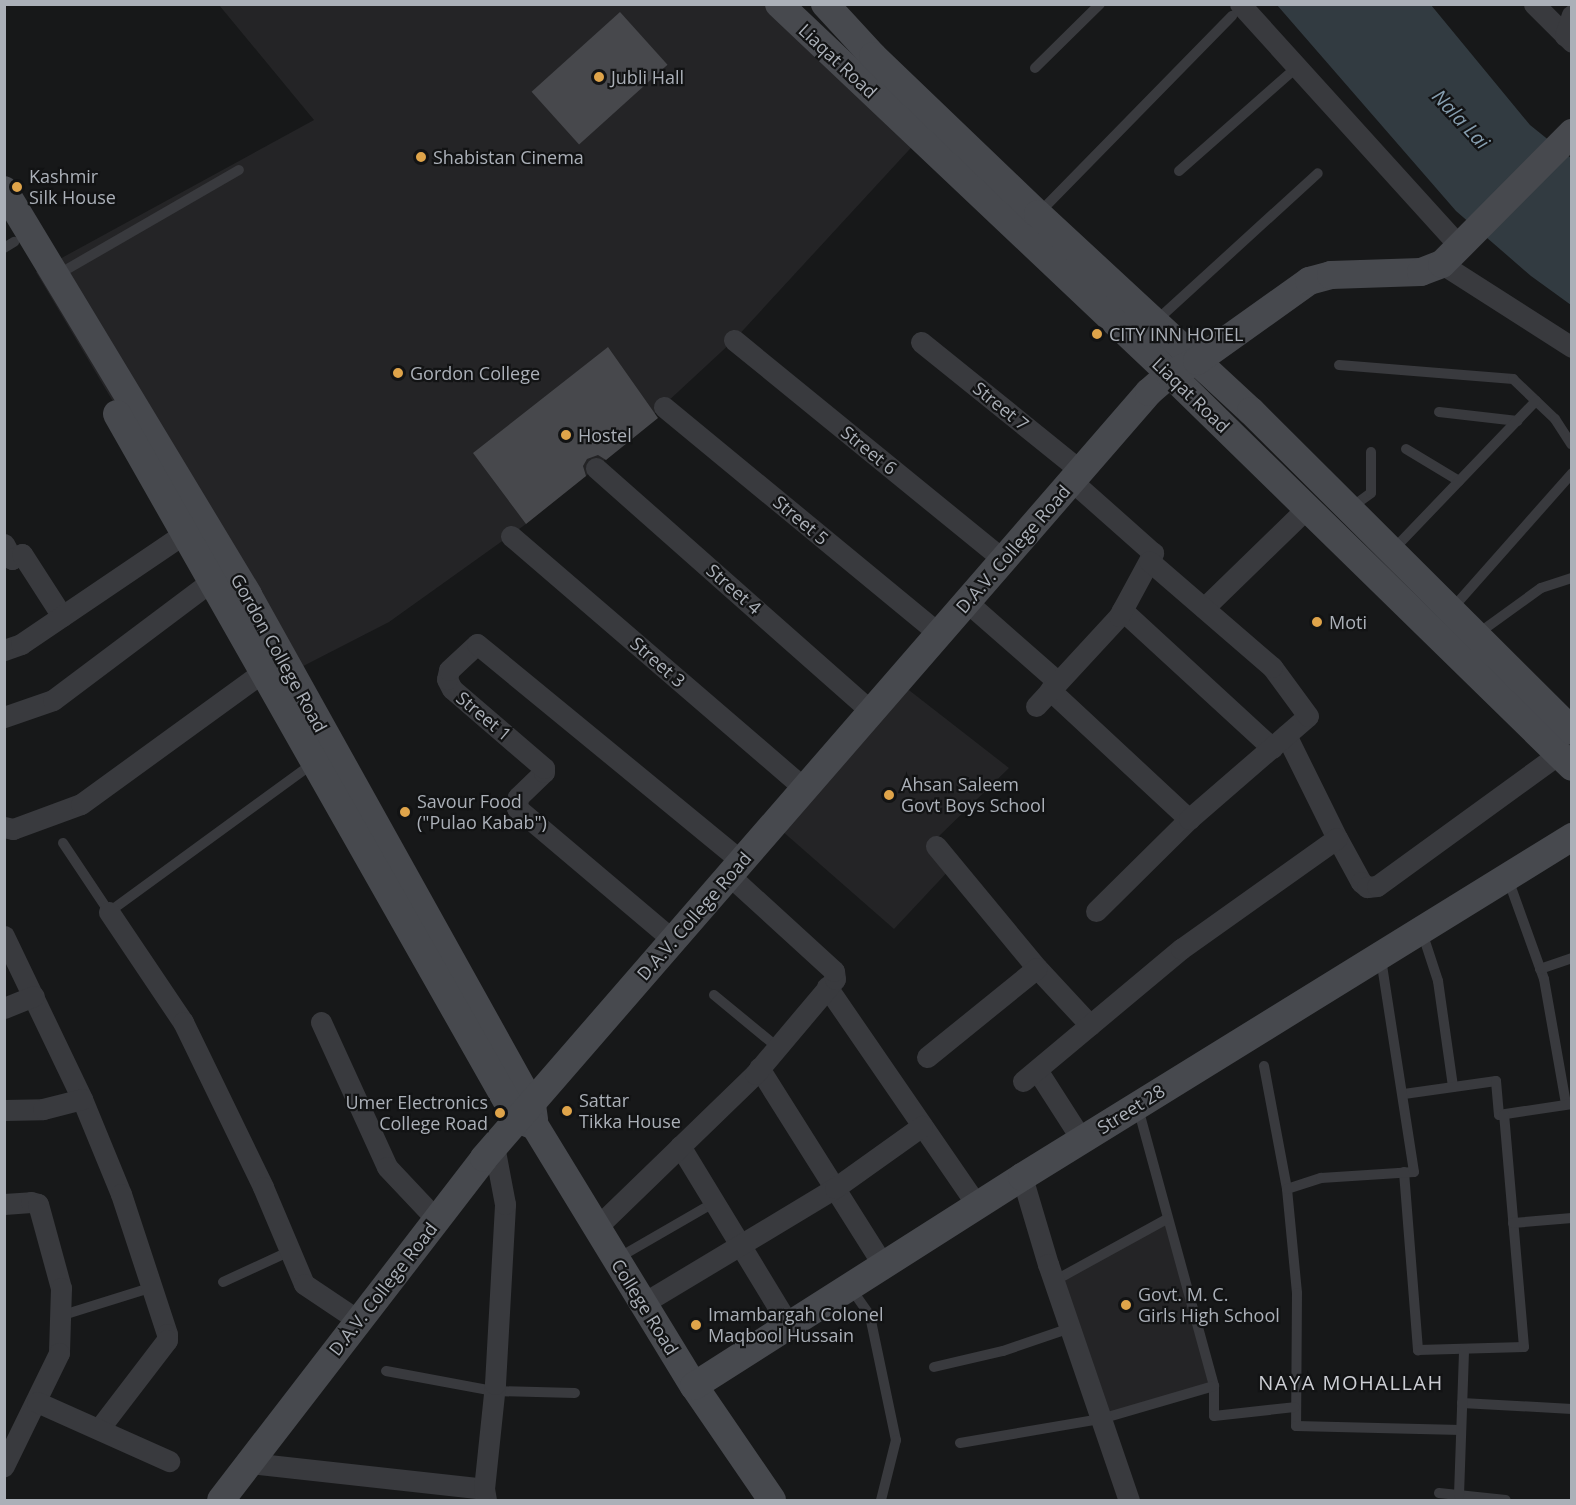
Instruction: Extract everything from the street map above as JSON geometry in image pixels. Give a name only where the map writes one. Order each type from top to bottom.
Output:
[{"type":"street","name":"Liaqat Road","points":[[779,4],[1170,374],[1307,508],[1567,750]]},
{"type":"street","name":"Liaqat Road","points":[[825,4],[873,56],[1038,214],[1197,361],[1476,635],[1567,750]]},
{"type":"street","points":[[1534,4],[1568,39]]},
{"type":"street","points":[[1236,10],[1297,67],[1451,256],[1572,347]]},
{"type":"street","points":[[1568,39],[1572,15]]},
{"type":"street","points":[[1451,256],[1572,133]]},
{"type":"street","name":"Gordon College Road","points":[[4,190],[248,595],[528,1116]]},
{"type":"street","name":"Gordon College Road","points":[[8,239],[213,580],[315,761],[528,1116]]},
{"type":"street","name":"D.A.V. College Road","points":[[221,1500],[494,1146],[528,1116],[673,940],[1149,393],[1170,374],[1197,361],[1309,281],[1331,274],[1420,272],[1451,256]]},
{"type":"street","name":"Street 6","points":[[734,340],[1004,560]]},
{"type":"street","name":"Street 7","points":[[921,342],[1076,476],[1153,553],[1149,561]]},
{"type":"street","name":"Street 5","points":[[664,407],[939,634]]},
{"type":"street","name":"Street 4","points":[[596,468],[871,711]]},
{"type":"street","points":[[1204,608],[1307,508]]},
{"type":"street","points":[[4,650],[21,644],[185,533]]},
{"type":"street","name":"Street 3","points":[[511,536],[804,788]]},
{"type":"street","points":[[4,544],[12,559],[22,554],[62,616]]},
{"type":"street","points":[[1048,693],[1122,610],[1149,561],[1272,668],[1308,716],[1189,819],[1096,911]]},
{"type":"street","points":[[4,717],[53,700],[213,580]]},
{"type":"street","points":[[967,602],[1048,693],[1189,819]]},
{"type":"street","points":[[1122,610],[1279,741],[1361,882],[1367,887],[1377,885],[1567,750]]},
{"type":"street","name":"Street 1","points":[[673,940],[517,808],[518,797],[544,768],[452,689],[447,679],[449,670],[477,644],[735,868]]},
{"type":"street","points":[[4,827],[13,829],[81,804],[264,671]]},
{"type":"street","name":"Street 28","points":[[694,1386],[1022,1176],[1572,837]]},
{"type":"street","points":[[1082,1140],[1030,1076],[1181,949],[1337,838]]},
{"type":"street","points":[[936,846],[1038,968],[1090,1025]]},
{"type":"street","points":[[596,1228],[759,1068],[835,979],[834,971],[735,868]]},
{"type":"street","points":[[109,912],[183,1022],[263,1187],[304,1284],[359,1321]]},
{"type":"street","points":[[4,936],[82,1099],[120,1194],[167,1334],[167,1341],[99,1430]]},
{"type":"street","points":[[927,1057],[1038,968]]},
{"type":"street","points":[[827,987],[977,1205]]},
{"type":"street","points":[[4,1008],[33,996]]},
{"type":"street","points":[[321,1022],[387,1167],[437,1220]]},
{"type":"street","points":[[759,1068],[883,1265]]},
{"type":"street","points":[[4,1110],[43,1109],[82,1099]]},
{"type":"street","name":"College Road","points":[[528,1116],[694,1386],[772,1500]]},
{"type":"street","points":[[642,1304],[835,1188],[922,1126]]},
{"type":"street","points":[[250,1463],[485,1495],[494,1391],[505,1204],[494,1146]]},
{"type":"street","points":[[680,1146],[789,1325]]},
{"type":"street","points":[[1022,1176],[1054,1281],[1129,1500]]},
{"type":"street","points":[[4,1204],[31,1202],[38,1204],[42,1210],[61,1288],[59,1353],[4,1466]]},
{"type":"street","points":[[37,1402],[169,1461]]},
{"type":"lane","points":[[1035,68],[1100,4]]},
{"type":"lane","points":[[1038,214],[1236,10]]},
{"type":"lane","points":[[1179,171],[1297,67]]},
{"type":"lane","points":[[56,275],[239,170]]},
{"type":"lane","points":[[1155,322],[1318,173]]},
{"type":"lane","points":[[1339,365],[1513,379],[1554,419],[1570,444]]},
{"type":"lane","points":[[1391,551],[1536,401]]},
{"type":"lane","points":[[1439,412],[1516,422]]},
{"type":"lane","points":[[1406,449],[1459,481]]},
{"type":"lane","points":[[1349,509],[1371,493],[1371,452]]},
{"type":"lane","points":[[1451,610],[1572,473]]},
{"type":"lane","points":[[1476,635],[1541,588],[1572,578]]},
{"type":"lane","points":[[63,843],[109,912],[315,761]]},
{"type":"lane","points":[[1404,1094],[1496,1081],[1499,1115],[1569,1104],[1540,969],[1508,877]]},
{"type":"lane","points":[[1421,930],[1438,981],[1454,1087]]},
{"type":"lane","points":[[1287,1189],[1321,1178],[1414,1172],[1404,1094],[1380,955]]},
{"type":"lane","points":[[1540,969],[1572,958]]},
{"type":"lane","points":[[714,995],[777,1047]]},
{"type":"lane","points":[[1264,1066],[1287,1189],[1297,1293],[1296,1426],[1461,1430]]},
{"type":"lane","points":[[1138,1105],[1214,1386],[1214,1416],[1295,1407]]},
{"type":"lane","points":[[1404,1172],[1418,1350],[1524,1347],[1504,1115]]},
{"type":"lane","points":[[615,1260],[715,1202]]},
{"type":"lane","points":[[1513,1222],[1572,1218]]},
{"type":"lane","points":[[1054,1281],[1167,1219]]},
{"type":"lane","points":[[223,1282],[290,1251]]},
{"type":"lane","points":[[849,1286],[870,1316],[896,1440],[881,1500]]},
{"type":"lane","points":[[60,1316],[150,1288]]},
{"type":"lane","points":[[934,1367],[1003,1351],[1070,1328]]},
{"type":"lane","points":[[1459,1495],[1464,1349]]},
{"type":"lane","points":[[386,1371],[494,1391],[575,1393]]},
{"type":"lane","points":[[960,1443],[1101,1419],[1214,1386]]},
{"type":"lane","points":[[1462,1403],[1572,1409]]},
{"type":"lane","points":[[1444,1496],[1459,1495],[1506,1500]]},
{"type":"shaded area","name":"Gordon College","points":[[219,5],[779,5],[920,138],[734,340],[596,468],[526,524],[389,622],[278,679],[36,272],[314,120]]},
{"type":"shaded area","name":"Ahsan Saleem Govt Boys School","points":[[896,680],[1009,768],[935,840],[953,866],[894,929],[773,823]]},
{"type":"shaded area","name":"Govt. M. C. Girls High School","points":[[1167,1219],[1214,1386],[1101,1419],[1054,1281]]},
{"type":"water","name":"Nala Lai","points":[[1277,5],[1431,5],[1530,125],[1571,158],[1571,305],[1531,276],[1456,211]]},
{"type":"building","name":"Jubli Hall","points":[[620,12],[668,65],[579,144],[532,92]]},
{"type":"building","name":"Hostel","points":[[608,347],[658,418],[606,460],[598,455],[587,459],[583,466],[586,476],[526,524],[473,453]]},
{"type":"place","name":"Jubli Hall","points":[[599,77]]},
{"type":"place","name":"Shabistan Cinema","points":[[421,157]]},
{"type":"place","name":"Kashmir Silk House","points":[[17,187]]},
{"type":"place","name":"CITY INN HOTEL","points":[[1097,334]]},
{"type":"place","name":"Gordon College","points":[[398,373]]},
{"type":"place","name":"Hostel","points":[[566,435]]},
{"type":"place","name":"Moti","points":[[1317,622]]},
{"type":"place","name":"Ahsan Saleem Govt Boys School","points":[[889,795]]},
{"type":"place","name":"Savour Food (\"Pulao Kabab\")","points":[[405,812]]},
{"type":"place","name":"Sattar Tikka House","points":[[567,1111]]},
{"type":"place","name":"Umer Electronics College Road","points":[[500,1113]]},
{"type":"place","name":"Govt. M. C. Girls High School","points":[[1126,1305]]},
{"type":"place","name":"Imambargah Colonel Maqbool Hussain","points":[[696,1325]]},
{"type":"district","name":"NAYA MOHALLAH","points":[[1351,1382]]}]
